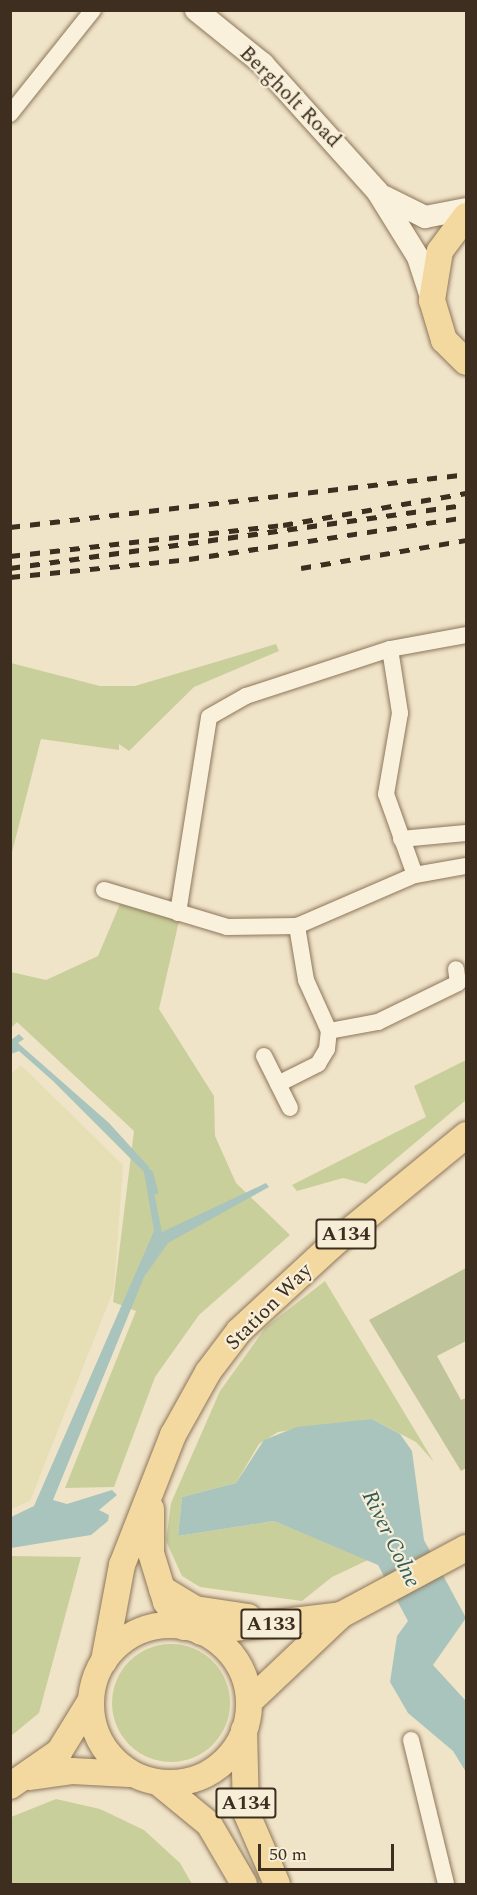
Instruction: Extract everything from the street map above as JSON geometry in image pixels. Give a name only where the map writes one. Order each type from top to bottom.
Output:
[{"type":"main road","name":"Bergholt Road","points":[[196,10],[263,64],[377,191],[418,257],[432,300]]},
{"type":"main road","name":"Bergholt Road","points":[[377,191],[418,216],[434,218],[466,209]]},
{"type":"main road","points":[[466,216],[440,251],[432,300],[444,340],[466,362]]},
{"type":"main road","name":"Station Way","points":[[104,1662],[122,1565],[151,1496],[172,1435],[239,1331],[331,1246],[466,1135]]},
{"type":"main road","name":"Station Way","points":[[151,1496],[149,1541],[160,1586],[193,1629]]},
{"type":"main road","name":"A133","points":[[249,1702],[299,1652],[341,1616],[466,1548]]},
{"type":"main road","points":[[160,1586],[195,1609],[280,1621]]},
{"type":"main road","name":"A133","points":[[193,1629],[341,1616]]},
{"type":"main road","points":[[104,1662],[143,1630],[193,1629]]},
{"type":"main road","name":"A134","points":[[193,1629],[234,1659],[249,1702],[244,1730],[246,1812],[277,1884]]},
{"type":"main road","points":[[245,1770],[263,1718],[299,1652]]},
{"type":"main road","name":"A134","points":[[91,1700],[104,1662]]},
{"type":"main road","points":[[91,1700],[100,1741],[129,1774]]},
{"type":"main road","points":[[20,1781],[59,1752],[91,1700]]},
{"type":"main road","name":"A134","points":[[129,1774],[159,1783],[183,1782],[213,1770],[244,1730]]},
{"type":"main road","points":[[20,1781],[72,1771],[129,1774]]},
{"type":"main road","name":"A134","points":[[159,1783],[209,1824],[244,1884]]},
{"type":"street","points":[[10,114],[93,10]]},
{"type":"street","points":[[178,913],[209,717],[246,696],[390,649],[466,634]]},
{"type":"street","points":[[390,649],[400,713],[386,794],[415,875]]},
{"type":"street","points":[[401,839],[466,833]]},
{"type":"street","points":[[104,890],[227,927],[297,926],[415,875],[466,866]]},
{"type":"street","points":[[278,1084],[318,1064],[327,1049],[329,1030],[306,980],[297,926]]},
{"type":"street","points":[[329,1030],[378,1022],[458,983],[456,969]]},
{"type":"street","points":[[264,1056],[290,1108]]},
{"type":"street","points":[[411,1740],[447,1884]]},
{"type":"shaded area","points":[[21,1065],[123,1165],[114,1289],[30,1501],[11,1509],[10,1075]]},
{"type":"green space","points":[[276,644],[279,651],[194,687],[129,751],[119,744],[119,750],[41,739],[11,856],[11,663],[100,686],[135,686]]},
{"type":"green space","points":[[120,904],[179,921],[159,1009],[214,1096],[215,1136],[236,1183],[290,1235],[199,1315],[155,1377],[114,1487],[65,1488],[136,1311],[113,1302],[134,1131],[17,1022],[11,1028],[11,972],[46,980],[98,956]]},
{"type":"green space","points":[[466,1060],[466,1100],[366,1184],[343,1178],[297,1191],[292,1185],[426,1117],[414,1086]]},
{"type":"green space","points":[[466,1268],[466,1341],[437,1356],[461,1400],[466,1398],[466,1468],[461,1471],[369,1320]]},
{"type":"green space","points":[[325,1281],[434,1462],[416,1442],[372,1419],[278,1432],[259,1444],[236,1483],[182,1497],[178,1536],[274,1521],[368,1560],[332,1577],[302,1601],[200,1587],[182,1576],[166,1541],[171,1503],[220,1391],[266,1327]]},
{"type":"green space","points":[[11,1556],[81,1557],[39,1713],[11,1736]]},
{"type":"green space","points":[[171,1644],[194,1649],[213,1661],[225,1680],[230,1703],[225,1726],[213,1745],[194,1757],[171,1762],[148,1757],[129,1745],[117,1726],[112,1703],[117,1680],[129,1661],[148,1649]]},
{"type":"green space","points":[[56,1799],[100,1809],[144,1830],[180,1863],[192,1884],[11,1884],[11,1817]]},
{"type":"water","points":[[19,1034],[24,1039],[18,1043],[109,1123],[149,1167],[162,1232],[266,1183],[269,1187],[168,1243],[144,1277],[53,1500],[67,1504],[112,1490],[117,1495],[99,1510],[109,1515],[108,1521],[91,1535],[11,1548],[11,1517],[34,1506],[154,1231],[144,1172],[53,1081],[19,1051],[11,1054],[11,1040]]},
{"type":"water","name":"River Colne","points":[[372,1419],[400,1434],[412,1451],[424,1540],[466,1618],[433,1665],[466,1701],[466,1772],[453,1751],[408,1713],[390,1682],[397,1636],[408,1621],[378,1565],[274,1521],[178,1536],[182,1497],[236,1483],[264,1440],[297,1427]]},
{"type":"waterway","points":[[150,1172],[155,1191]]},
{"type":"railway","points":[[10,527],[466,474]]},
{"type":"railway","points":[[10,556],[283,525],[466,493]]},
{"type":"railway","points":[[10,568],[466,505]]},
{"type":"railway","points":[[10,577],[189,559],[466,517]]},
{"type":"railway","points":[[301,568],[466,540]]}]
